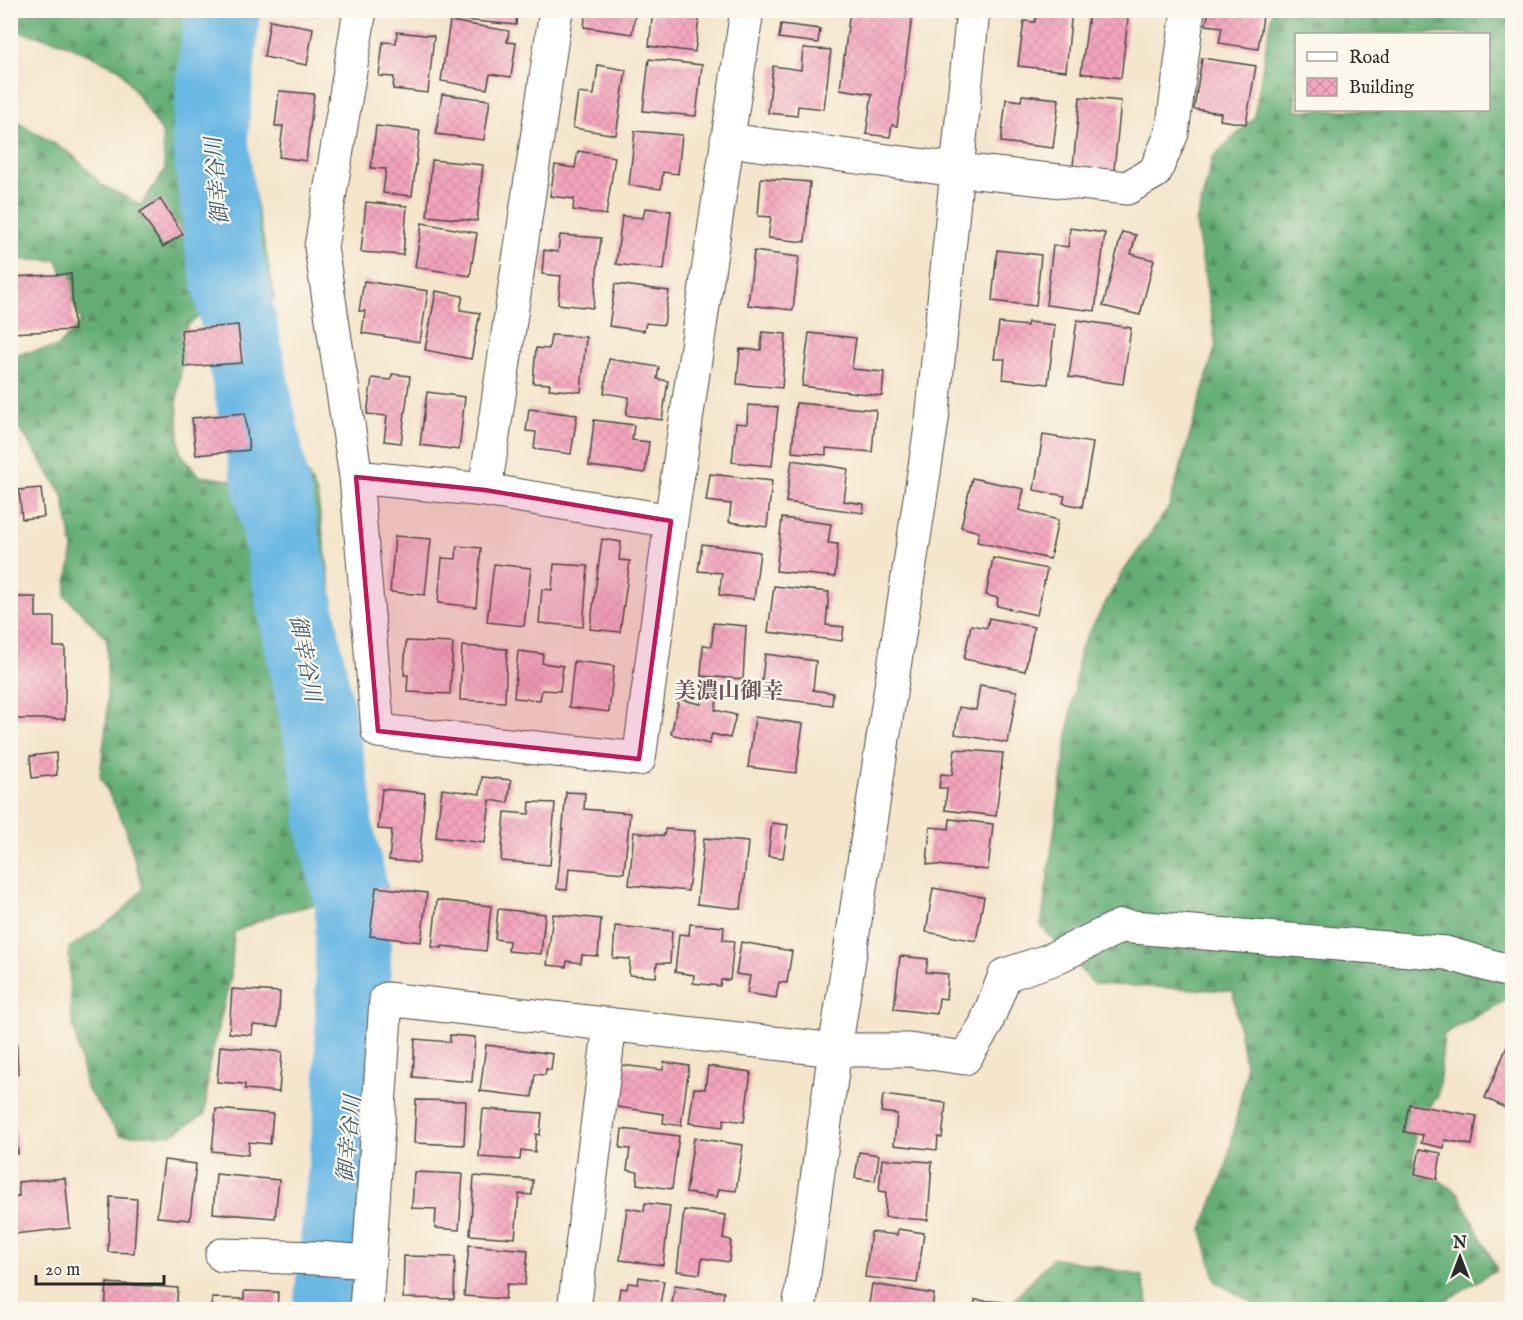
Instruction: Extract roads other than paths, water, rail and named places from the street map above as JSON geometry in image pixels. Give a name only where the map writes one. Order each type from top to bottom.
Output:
[{"type":"street","points":[[360,10],[321,247],[356,477],[378,731],[639,759],[671,521],[747,10]]},
{"type":"street","points":[[485,490],[556,10]]},
{"type":"street","points":[[800,1310],[835,1050],[932,421],[973,10]]},
{"type":"street","points":[[727,140],[957,170],[1127,188],[1155,172],[1172,133],[1188,10]]},
{"type":"street","points":[[356,477],[485,490],[671,521]]},
{"type":"street","points":[[366,1310],[363,1261],[386,999],[835,1050],[909,1050],[965,1058],[985,1026],[1005,975],[1050,960],[1121,926],[1446,953],[1512,972]]},
{"type":"street","points":[[574,1310],[610,1024]]},
{"type":"street","points":[[222,1255],[363,1261]]},
{"type":"waterway","name":"御幸谷川","points":[[222,10],[210,137],[223,245],[334,800],[334,824],[353,902],[353,1102],[331,1310]]},
{"type":"district","name":"美濃山御幸","points":[[729,690]]}]
